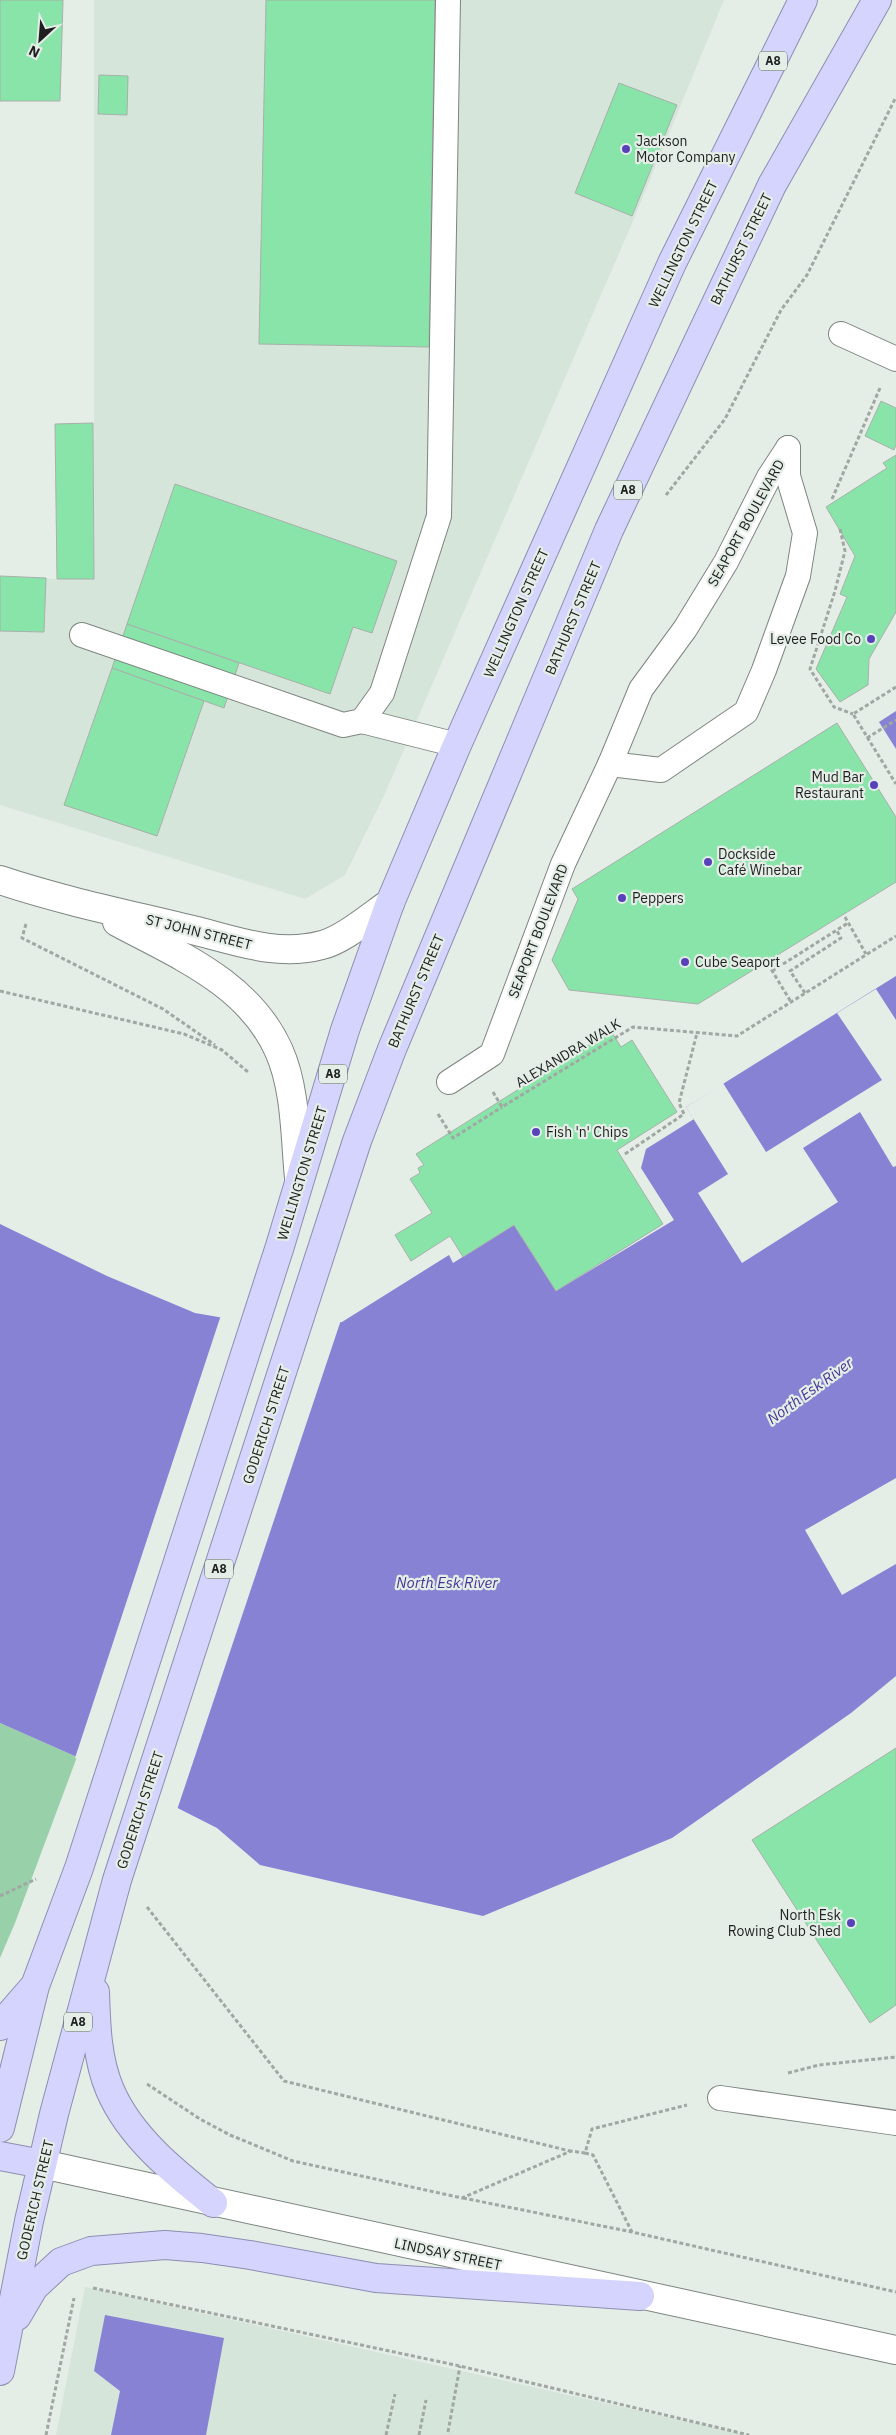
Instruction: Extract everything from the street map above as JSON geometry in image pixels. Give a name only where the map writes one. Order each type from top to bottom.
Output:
[{"type":"highway","name":"WELLINGTON STREET","points":[[35,1986],[79,1868],[280,1246],[345,1030],[390,904],[457,745],[672,263],[803,0]]},
{"type":"highway","name":"BATHURST STREET","points":[[320,1259],[357,1141],[392,1049],[609,530],[772,185],[877,0]]},
{"type":"highway","name":"GODERICH STREET","points":[[0,2371],[29,2221],[93,1963],[117,1880],[320,1259]]},
{"type":"highway","points":[[93,1963],[96,2028],[104,2075],[110,2091],[119,2108],[156,2156],[212,2203]]},
{"type":"highway","points":[[0,2026],[35,1986]]},
{"type":"highway","name":"A8","points":[[0,2128],[35,1986]]},
{"type":"highway","name":"LINDSAY STREET","points":[[0,2156],[42,2164]]},
{"type":"highway","points":[[6,2335],[34,2287],[61,2262],[79,2254],[165,2245],[202,2248],[376,2278],[640,2296]]},
{"type":"street","name":"ST JOHN STREET","points":[[0,880],[84,905],[205,932],[261,948],[293,950],[324,945],[390,904]]},
{"type":"street","points":[[84,905],[224,982],[263,1021],[279,1052],[286,1075],[299,1178]]},
{"type":"street","name":"LINDSAY STREET","points":[[42,2164],[212,2203],[896,2350]]},
{"type":"lane","points":[[362,721],[382,693],[439,516],[448,0]]},
{"type":"lane","points":[[841,334],[895,358]]},
{"type":"lane","name":"SEAPORT BOULEVARD","points":[[458,1075],[492,1054],[563,864],[610,764],[641,689],[686,629],[726,562],[769,477],[788,448],[788,476],[805,533],[803,551],[798,576],[746,712],[661,770],[610,764]]},
{"type":"lane","points":[[82,634],[343,725],[362,721],[457,745]]},
{"type":"lane","points":[[720,2098],[896,2123]]},
{"type":"path","points":[[664,497],[725,419],[781,310],[807,275],[896,98]]},
{"type":"path","points":[[834,506],[832,498],[895,358]]},
{"type":"path","points":[[838,524],[845,551],[835,591],[810,669],[834,707],[853,714],[896,784]]},
{"type":"path","points":[[853,714],[896,686]]},
{"type":"path","points":[[868,738],[896,720]]},
{"type":"path","points":[[35,891],[22,938],[163,1009],[222,1050],[251,1075]]},
{"type":"path","points":[[845,917],[866,954]]},
{"type":"path","points":[[772,971],[848,923]]},
{"type":"path","points":[[805,993],[790,971],[841,938],[837,931]]},
{"type":"path","name":"ALEXANDRA WALK","points":[[458,1075],[485,1078],[502,1107],[633,1027],[737,1036],[896,936]]},
{"type":"path","points":[[768,964],[791,1002]]},
{"type":"path","points":[[0,991],[184,1034],[222,1050]]},
{"type":"path","points":[[625,1154],[684,1114],[679,1103],[697,1033]]},
{"type":"path","points":[[0,1896],[40,1878]]},
{"type":"path","points":[[141,1900],[284,2080],[571,2151],[594,2155],[632,2232]]},
{"type":"path","points":[[785,2074],[819,2065],[896,2057]]},
{"type":"path","points":[[147,2084],[230,2135],[292,2160],[462,2198],[632,2232],[896,2292]]},
{"type":"path","points":[[585,2153],[592,2129],[720,2098]]},
{"type":"path","points":[[462,2198],[571,2151]]},
{"type":"path","points":[[86,2287],[460,2366],[749,2435]]},
{"type":"path","points":[[46,2435],[75,2295]]},
{"type":"path","points":[[448,2432],[460,2366]]},
{"type":"path","points":[[386,2435],[395,2394]]},
{"type":"path","points":[[419,2435],[426,2400]]},
{"type":"shaded area","name":"Jackson Motor Company","points":[[94,0],[724,0],[633,221],[383,798],[345,875],[305,899],[0,805],[0,576],[94,579]]},
{"type":"shaded area","points":[[85,2287],[748,2435],[56,2435]]},
{"type":"green space","points":[[0,1723],[77,1757],[0,1958]]},
{"type":"water","points":[[896,711],[896,749],[879,722]]},
{"type":"water","name":"North Esk River","points":[[896,976],[896,1676],[851,1713],[672,1838],[483,1916],[260,1865],[217,1828],[77,1757],[0,1723],[0,1224],[107,1276],[195,1313],[282,1328],[342,1322],[449,1255],[453,1263],[514,1225],[556,1291],[674,1220],[641,1168],[646,1149],[694,1119],[686,1107]]},
{"type":"water","points":[[105,2315],[224,2338],[206,2435],[111,2435],[120,2391],[94,2371]]},
{"type":"pier","points":[[876,989],[896,1020],[896,1166],[893,1167],[860,1112],[803,1148],[838,1202],[742,1263],[698,1193],[728,1174],[686,1107],[723,1083],[766,1152],[882,1080],[837,1013]]},
{"type":"pier","points":[[221,1315],[283,1326],[341,1320],[177,1810],[75,1758]]},
{"type":"pier","points":[[896,1478],[896,1564],[842,1595],[805,1530]]},
{"type":"building","points":[[0,0],[63,0],[60,101],[0,101]]},
{"type":"building","points":[[266,0],[435,0],[429,347],[259,344]]},
{"type":"building","points":[[99,75],[128,76],[127,115],[98,114]]},
{"type":"building","name":"Jackson Motor Company","points":[[619,83],[677,105],[632,216],[575,193]]},
{"type":"building","points":[[881,401],[896,408],[896,445],[894,450],[865,436]]},
{"type":"building","points":[[93,423],[94,579],[57,579],[55,424]]},
{"type":"building","points":[[896,455],[896,612],[869,659],[868,685],[840,702],[816,669],[847,597],[840,594],[855,556],[826,507],[887,468],[883,463]]},
{"type":"building","points":[[175,484],[397,561],[372,633],[353,627],[330,694],[127,624]]},
{"type":"building","points":[[0,576],[46,578],[44,632],[0,631]]},
{"type":"building","points":[[127,624],[239,663],[224,708],[112,668]]},
{"type":"building","points":[[112,668],[204,701],[157,836],[64,805]]},
{"type":"building","points":[[837,723],[896,817],[896,882],[698,1004],[569,990],[552,960],[578,899],[572,889]]},
{"type":"building","points":[[611,1031],[621,1047],[632,1040],[677,1112],[617,1150],[663,1224],[556,1291],[514,1225],[463,1257],[450,1236],[411,1261],[395,1235],[432,1213],[410,1179],[420,1173],[418,1168],[424,1165],[416,1154]]},
{"type":"building","name":"North Esk Rowing Club Shed","points":[[896,1748],[896,2005],[870,2023],[752,1840]]},
{"type":"place","name":"Jackson Motor Company","points":[[626,149]]},
{"type":"place","name":"Levee Food Co","points":[[871,639]]},
{"type":"place","name":"Mud Bar Restaurant","points":[[874,785]]},
{"type":"place","name":"Dockside Café Winebar","points":[[708,862]]},
{"type":"place","name":"Peppers","points":[[622,898]]},
{"type":"place","name":"Cube Seaport","points":[[685,962]]},
{"type":"place","name":"Fish 'n' Chips","points":[[536,1132]]},
{"type":"place","name":"North Esk Rowing Club Shed","points":[[851,1923]]}]
